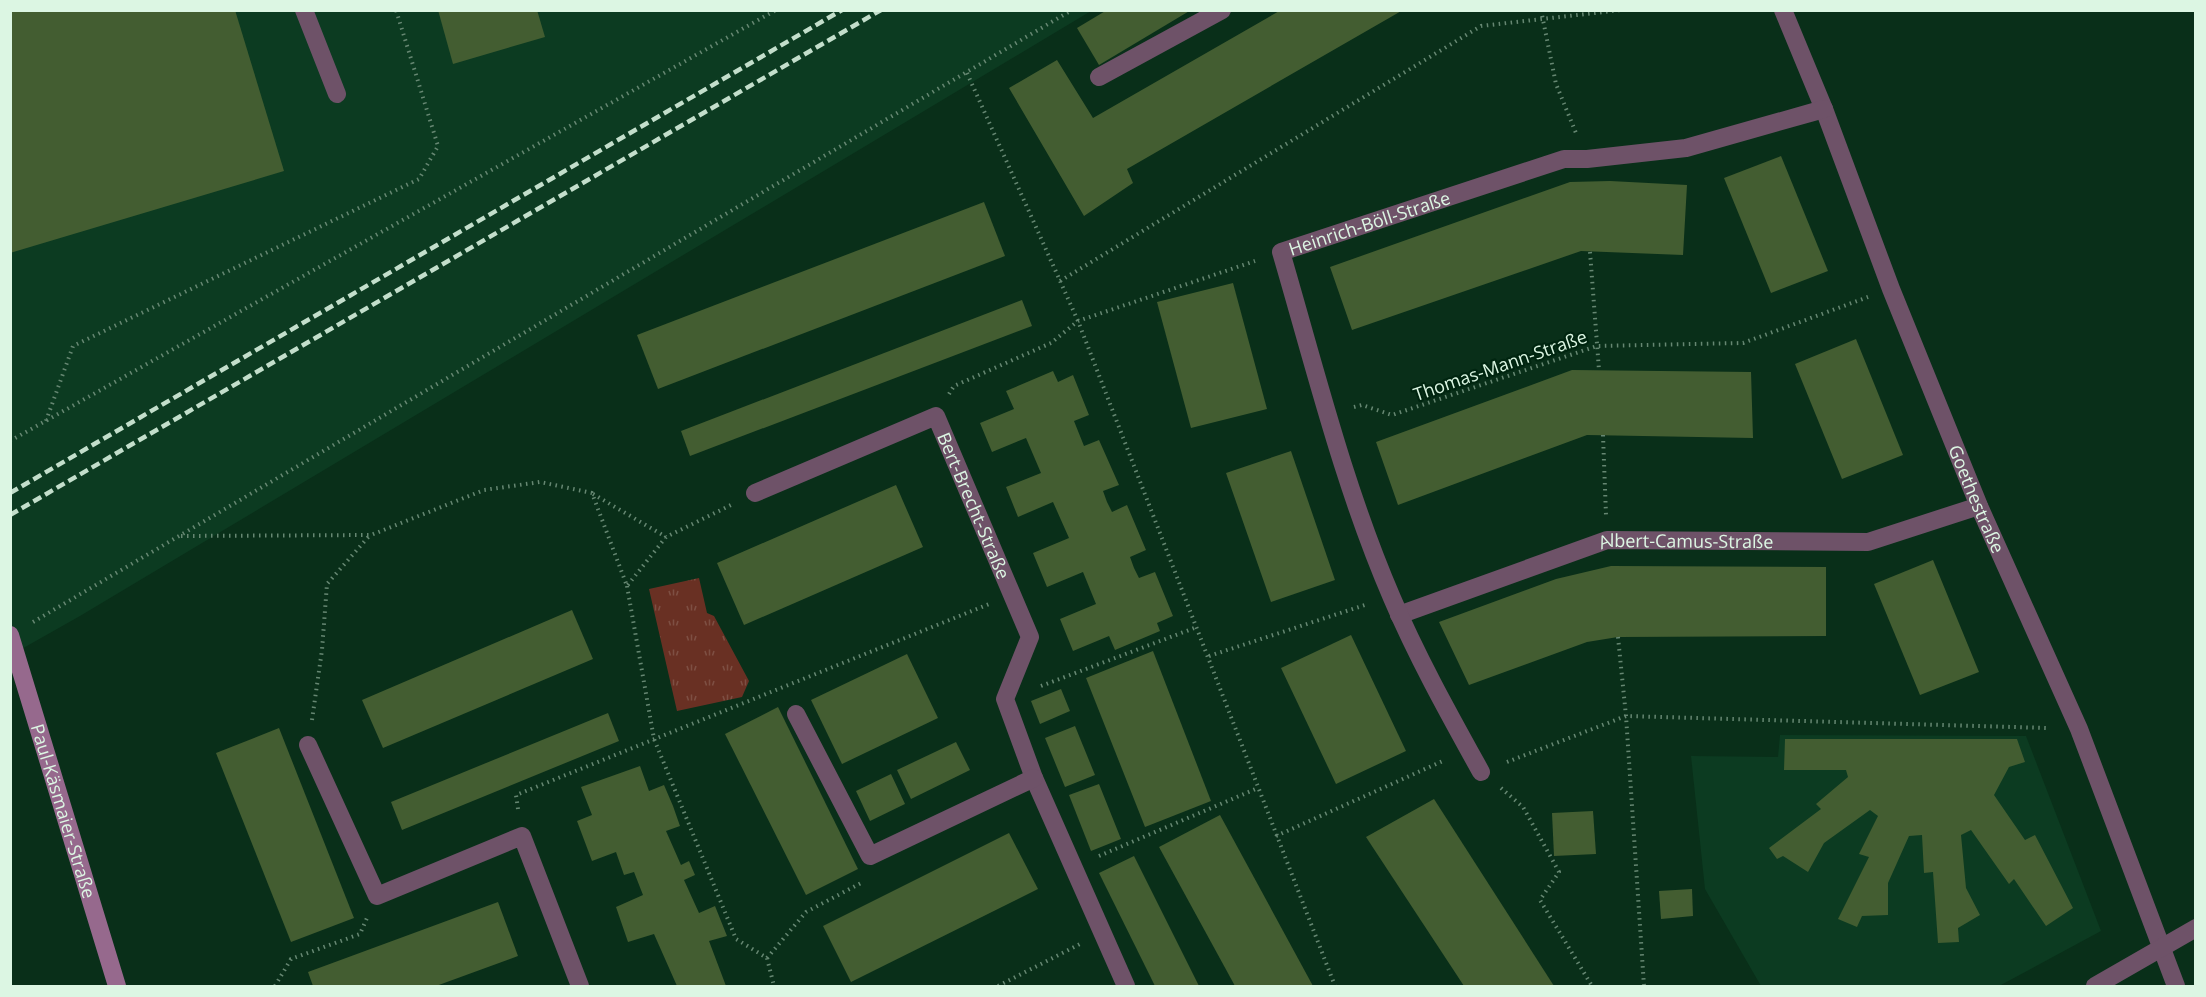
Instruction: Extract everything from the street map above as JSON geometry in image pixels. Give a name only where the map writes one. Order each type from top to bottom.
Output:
[{"type":"street","points":[[304,10],[337,94]]},
{"type":"street","points":[[1098,77],[1222,10]]},
{"type":"street","name":"Goethestraße","points":[[1783,10],[1824,109],[1891,289],[1978,506],[2079,729],[2176,987]]},
{"type":"street","name":"Heinrich-Böll-Straße","points":[[1481,772],[1391,597],[1359,513],[1328,416],[1281,252],[1564,159],[1587,159],[1686,148],[1824,109]]},
{"type":"street","name":"Bert-Brecht-Straße","points":[[755,493],[936,416],[1030,637],[1005,699]]},
{"type":"street","name":"Albert-Camus-Straße","points":[[1399,615],[1607,540],[1868,542],[1978,506]]},
{"type":"street","name":"Paul-Käsmaier-Straße","points":[[10,635],[117,987]]},
{"type":"street","points":[[1005,699],[1034,778],[1126,987]]},
{"type":"street","points":[[796,714],[870,856],[1034,778]]},
{"type":"street","points":[[308,745],[377,896],[522,836],[580,987]]},
{"type":"street","points":[[2095,987],[2196,928]]},
{"type":"path","points":[[46,422],[73,346],[418,179],[438,146],[396,10]]},
{"type":"path","points":[[10,441],[776,10]]},
{"type":"path","points":[[30,624],[1072,10]]},
{"type":"path","points":[[1541,10],[1556,84],[1587,159]]},
{"type":"path","points":[[1060,281],[1481,26],[1621,10]]},
{"type":"path","points":[[967,73],[1077,321],[1209,656],[1335,987]]},
{"type":"path","points":[[936,416],[954,386],[1051,343],[1077,321],[1281,252]]},
{"type":"path","points":[[1590,252],[1599,370]]},
{"type":"path","name":"Thomas-Mann-Straße","points":[[1328,416],[1362,405],[1392,415],[1597,346],[1743,343],[1891,289]]},
{"type":"path","points":[[1603,435],[1607,540]]},
{"type":"path","points":[[180,536],[371,535],[484,490],[540,482],[592,493],[666,537]]},
{"type":"path","points":[[592,493],[627,586],[654,739],[736,939],[767,958],[774,987]]},
{"type":"path","points":[[627,586],[666,537],[755,493]]},
{"type":"path","points":[[308,745],[322,650],[327,584],[371,535]]},
{"type":"path","points":[[522,836],[516,795],[1012,595]]},
{"type":"path","points":[[1209,656],[1391,597]]},
{"type":"path","points":[[1005,699],[1197,627]]},
{"type":"path","points":[[1618,637],[1626,716],[1644,987]]},
{"type":"path","points":[[1592,987],[1540,900],[1559,872],[1523,807],[1481,772],[1626,716],[2079,729]]},
{"type":"path","points":[[1276,836],[1469,749]]},
{"type":"path","points":[[1072,867],[1258,788]]},
{"type":"path","points":[[767,958],[806,912],[865,881],[870,856]]},
{"type":"path","points":[[275,987],[291,959],[360,934],[377,896]]},
{"type":"path","points":[[998,987],[1102,933]]},
{"type":"shaded area","points":[[11,11],[1091,11],[80,616],[11,655]]},
{"type":"shaded area","points":[[1780,735],[2026,736],[2101,931],[1999,986],[1761,986],[1705,889],[1691,756],[1778,757]]},
{"type":"green space","points":[[699,578],[707,613],[714,616],[749,681],[742,697],[677,711],[649,589]]},
{"type":"building","points":[[10,10],[235,10],[284,171],[10,253]]},
{"type":"building","points":[[438,10],[537,10],[545,37],[453,64]]},
{"type":"building","points":[[1107,10],[1191,10],[1099,65],[1077,28]]},
{"type":"building","points":[[1281,10],[1403,10],[1127,169],[1133,183],[1084,216],[1009,88],[1057,60],[1093,118]]},
{"type":"building","points":[[1781,156],[1828,271],[1771,293],[1724,178]]},
{"type":"building","points":[[1610,181],[1687,185],[1683,255],[1581,251],[1352,330],[1330,267],[1570,182]]},
{"type":"building","points":[[984,202],[1005,256],[658,389],[637,335]]},
{"type":"building","points":[[1233,283],[1267,409],[1191,428],[1157,302]]},
{"type":"building","points":[[1022,300],[1032,326],[690,456],[681,431]]},
{"type":"building","points":[[1856,339],[1903,455],[1842,479],[1795,364]]},
{"type":"building","points":[[1572,370],[1751,372],[1753,438],[1587,435],[1398,505],[1376,442]]},
{"type":"building","points":[[1053,371],[1058,382],[1073,375],[1089,415],[1074,421],[1084,446],[1099,440],[1119,485],[1103,491],[1107,502],[1112,512],[1127,505],[1146,550],[1130,557],[1134,568],[1139,578],[1155,572],[1173,616],[1157,623],[1160,631],[1115,650],[1109,636],[1073,651],[1060,619],[1096,604],[1083,572],[1047,587],[1033,553],[1069,538],[1053,502],[1018,517],[1006,487],[1041,473],[1026,438],[992,452],[980,423],[1014,409],[1006,391]]},
{"type":"building","points":[[1291,451],[1335,580],[1271,602],[1226,473]]},
{"type":"building","points":[[896,485],[923,547],[744,625],[717,563]]},
{"type":"building","points":[[1933,560],[1979,672],[1920,695],[1874,584]]},
{"type":"building","points":[[1611,566],[1826,567],[1826,636],[1618,637],[1587,642],[1469,685],[1439,622],[1556,579]]},
{"type":"building","points":[[572,610],[593,659],[383,748],[362,700]]},
{"type":"building","points":[[1351,635],[1406,751],[1336,784],[1281,668]]},
{"type":"building","points":[[1153,651],[1211,801],[1145,827],[1086,678]]},
{"type":"building","points":[[907,654],[938,718],[842,764],[811,700]]},
{"type":"building","points":[[1061,689],[1070,711],[1040,724],[1031,701]]},
{"type":"building","points":[[778,707],[858,869],[806,895],[725,734]]},
{"type":"building","points":[[608,713],[619,741],[402,830],[391,802]]},
{"type":"building","points":[[1075,726],[1095,775],[1065,787],[1045,738]]},
{"type":"building","points":[[279,728],[354,918],[291,942],[216,753]]},
{"type":"building","points":[[1785,739],[2017,739],[2025,762],[2009,767],[1994,795],[2025,840],[2035,835],[2073,908],[2046,926],[2014,879],[2009,884],[1971,830],[1961,835],[1966,888],[1980,915],[1958,928],[1959,942],[1938,943],[1933,872],[1924,873],[1922,835],[1909,836],[1888,883],[1888,915],[1862,916],[1857,927],[1838,919],[1869,857],[1859,854],[1878,816],[1870,810],[1824,843],[1808,872],[1783,856],[1777,859],[1769,848],[1821,809],[1816,804],[1848,777],[1846,770],[1784,770]]},
{"type":"building","points":[[956,742],[970,770],[911,799],[897,770]]},
{"type":"building","points":[[640,766],[649,791],[664,785],[673,806],[680,826],[666,831],[681,865],[689,861],[695,875],[684,880],[699,913],[715,906],[727,936],[709,941],[726,986],[677,986],[654,934],[628,942],[616,907],[643,895],[634,872],[624,875],[616,852],[592,861],[577,821],[592,815],[581,787]]},
{"type":"building","points":[[891,774],[905,804],[870,821],[856,791]]},
{"type":"building","points":[[1099,784],[1121,839],[1091,851],[1069,795]]},
{"type":"building","points":[[1434,799],[1554,986],[1464,986],[1366,837]]},
{"type":"building","points":[[1593,811],[1596,854],[1554,856],[1552,813]]},
{"type":"building","points":[[1220,815],[1313,986],[1235,986],[1159,847]]},
{"type":"building","points":[[1009,833],[1038,889],[851,982],[823,926]]},
{"type":"building","points":[[1134,856],[1199,986],[1155,986],[1099,873]]},
{"type":"building","points":[[1692,889],[1693,916],[1661,919],[1659,891]]},
{"type":"building","points":[[498,902],[518,956],[436,986],[313,986],[308,972]]},
{"type":"railway","points":[[10,493],[842,10]]},
{"type":"railway","points":[[10,515],[881,10]]}]
